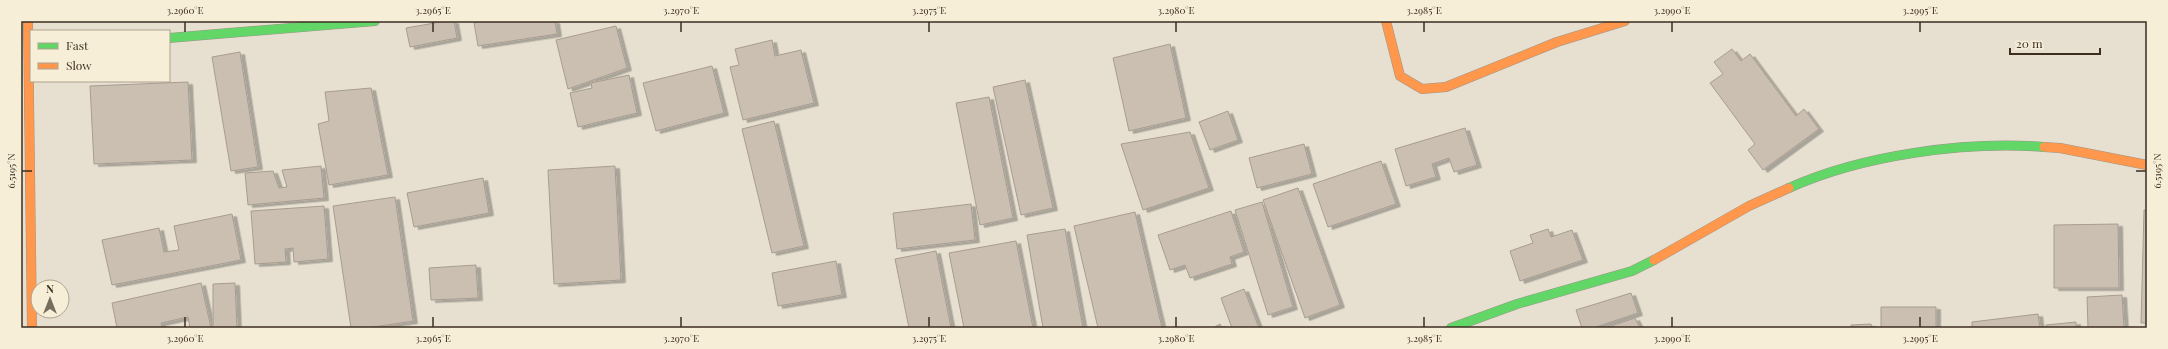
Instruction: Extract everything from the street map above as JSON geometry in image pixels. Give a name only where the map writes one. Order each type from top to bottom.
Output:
[{"type":"street","points":[[28,21],[30,50]]},
{"type":"street","points":[[170,38],[375,21]]},
{"type":"street","points":[[1386,21],[1400,76],[1422,89],[1446,87],[1557,42],[1626,21]]},
{"type":"street","points":[[30,82],[32,328]]},
{"type":"street","points":[[1451,328],[1516,304],[1632,271],[1671,252],[1750,206],[1802,182],[1845,167],[1922,151],[2021,145],[2060,148],[2147,165]]},
{"type":"building","points":[[454,21],[457,38],[410,47],[406,28]]},
{"type":"building","points":[[483,21],[555,21],[557,34],[478,46],[474,23]]},
{"type":"building","points":[[616,26],[627,68],[568,89],[556,40]]},
{"type":"building","points":[[772,40],[775,56],[801,50],[814,103],[743,120],[730,67],[739,65],[735,49]]},
{"type":"building","points":[[1170,44],[1186,118],[1129,131],[1113,58]]},
{"type":"building","points":[[1732,49],[1741,61],[1750,54],[1796,116],[1804,109],[1819,129],[1763,170],[1748,150],[1755,144],[1710,83],[1723,74],[1714,62]]},
{"type":"building","points":[[240,52],[258,167],[231,171],[212,57]]},
{"type":"building","points":[[712,66],[724,113],[656,131],[643,83]]},
{"type":"building","points":[[629,75],[637,113],[578,127],[570,93],[592,88],[591,83]]},
{"type":"building","points":[[1025,80],[1053,208],[1021,215],[993,87]]},
{"type":"building","points":[[188,82],[192,160],[94,164],[90,86]]},
{"type":"building","points":[[371,88],[388,175],[329,185],[318,124],[329,121],[325,92]]},
{"type":"building","points":[[989,97],[1013,218],[980,225],[956,103]]},
{"type":"building","points":[[1228,111],[1238,140],[1210,150],[1199,122]]},
{"type":"building","points":[[774,121],[804,246],[772,253],[742,129]]},
{"type":"building","points":[[1465,128],[1477,165],[1454,172],[1449,158],[1432,164],[1436,177],[1406,186],[1395,149]]},
{"type":"building","points":[[1190,132],[1209,188],[1143,210],[1121,144]]},
{"type":"building","points":[[1304,144],[1312,174],[1257,188],[1249,158]]},
{"type":"building","points":[[1381,161],[1396,204],[1328,227],[1313,184]]},
{"type":"building","points":[[321,166],[324,198],[248,205],[245,173],[273,171],[279,188],[287,187],[282,170]]},
{"type":"building","points":[[615,166],[621,280],[554,284],[548,170]]},
{"type":"building","points":[[483,178],[489,213],[414,227],[407,193]]},
{"type":"building","points":[[1298,188],[1340,305],[1305,318],[1263,200]]},
{"type":"building","points":[[395,197],[413,321],[367,328],[351,328],[333,206]]},
{"type":"building","points":[[1262,202],[1293,307],[1268,315],[1235,210]]},
{"type":"building","points":[[971,204],[975,240],[897,249],[893,213]]},
{"type":"building","points":[[324,206],[328,259],[294,262],[293,248],[285,249],[286,262],[255,264],[251,211]]},
{"type":"building","points":[[2144,210],[2147,210],[2147,323],[2141,323]]},
{"type":"building","points":[[1231,211],[1244,252],[1230,257],[1232,264],[1190,278],[1185,265],[1170,270],[1158,235]]},
{"type":"building","points":[[1135,212],[1162,328],[1098,328],[1074,226]]},
{"type":"building","points":[[232,214],[241,260],[112,285],[102,240],[159,228],[164,252],[179,250],[174,226]]},
{"type":"building","points":[[2118,224],[2119,288],[2054,288],[2054,225]]},
{"type":"building","points":[[1065,229],[1083,328],[1043,328],[1027,235]]},
{"type":"building","points":[[1548,229],[1551,237],[1572,230],[1583,260],[1520,281],[1510,251],[1533,243],[1530,235]]},
{"type":"building","points":[[1016,241],[1033,328],[964,328],[949,253]]},
{"type":"building","points":[[936,251],[951,328],[909,328],[895,259]]},
{"type":"building","points":[[836,261],[842,295],[778,306],[772,273]]},
{"type":"building","points":[[476,265],[478,298],[431,300],[429,268]]},
{"type":"building","points":[[201,283],[211,328],[190,328],[188,317],[161,323],[162,328],[117,328],[112,303]]},
{"type":"building","points":[[235,283],[237,328],[213,328],[213,284]]},
{"type":"building","points":[[1244,289],[1259,328],[1232,328],[1221,298]]},
{"type":"building","points":[[1631,293],[1638,313],[1593,328],[1582,328],[1576,310]]},
{"type":"building","points":[[2122,295],[2124,328],[2088,328],[2087,297]]},
{"type":"building","points":[[1881,307],[1936,307],[1936,328],[1881,328]]},
{"type":"building","points":[[2038,314],[2040,328],[1972,328],[1972,322]]},
{"type":"building","points":[[1635,318],[1640,328],[1605,328]]},
{"type":"building","points":[[2076,322],[2076,328],[2046,328],[2046,325]]},
{"type":"building","points":[[1220,324],[1222,328],[1213,328]]},
{"type":"building","points":[[1871,324],[1872,328],[1851,328],[1851,325]]},
{"type":"traffic: fast","points":[[170,38],[375,21]]},
{"type":"traffic: fast","points":[[1789,188],[1849,167],[1914,153],[1981,146],[2044,147]]},
{"type":"traffic: fast","points":[[1451,328],[1517,304],[1632,271],[1654,260]]},
{"type":"traffic: slow","points":[[28,21],[32,328]]},
{"type":"traffic: slow","points":[[1386,21],[1400,76],[1422,89],[1446,87],[1557,42],[1625,21]]},
{"type":"traffic: slow","points":[[2044,147],[2060,148],[2147,165]]},
{"type":"traffic: slow","points":[[1654,260],[1749,206],[1789,188]]}]
